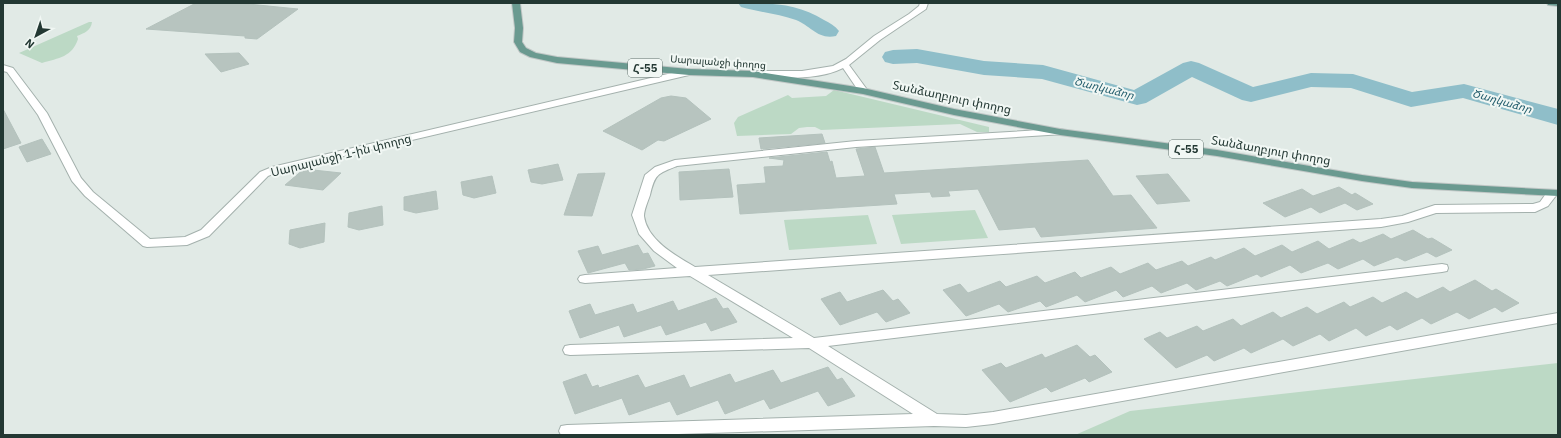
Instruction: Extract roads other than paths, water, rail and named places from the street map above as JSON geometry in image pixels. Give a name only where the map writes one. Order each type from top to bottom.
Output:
[{"type":"main road","name":"Սարալանջի փողոց","points":[[516,3],[519,28],[518,42],[523,50],[533,55],[572,61],[689,72],[753,74],[817,83]]},
{"type":"main road","points":[[1551,3],[1558,4]]},
{"type":"main road","name":"Տանձաղբյուր փողոց","points":[[817,83],[863,91],[954,112],[1060,132],[1217,153],[1362,178],[1412,185],[1555,193]]},
{"type":"street","points":[[753,74],[819,72],[831,70],[844,64],[876,38],[912,16],[923,7],[924,3]]},
{"type":"street","points":[[844,64],[863,91]]},
{"type":"street","name":"Սարալանջի 1-ին փողոց","points":[[3,68],[10,70],[43,115],[76,179],[89,194],[148,243],[187,241],[205,233],[264,174],[276,169],[689,72]]},
{"type":"street","points":[[934,420],[812,343],[694,273],[658,248],[643,231],[638,215],[649,177],[659,169],[675,163],[856,144],[1060,132]]},
{"type":"street","points":[[585,279],[694,273],[728,269],[1381,223],[1404,219],[1434,209],[1535,208],[1544,204],[1555,193]]},
{"type":"street","points":[[570,350],[812,343],[1442,268]]},
{"type":"street","points":[[568,431],[934,420],[966,421],[993,418],[1558,318]]},
{"type":"waterway","name":"Ծաղկաձոր","points":[[748,3],[804,16],[828,31]]},
{"type":"waterway","name":"Ծաղկաձոր","points":[[893,57],[917,56],[984,68],[1043,72],[1137,98],[1191,68],[1251,95],[1311,80],[1353,81],[1411,100],[1464,91],[1558,117]]}]
